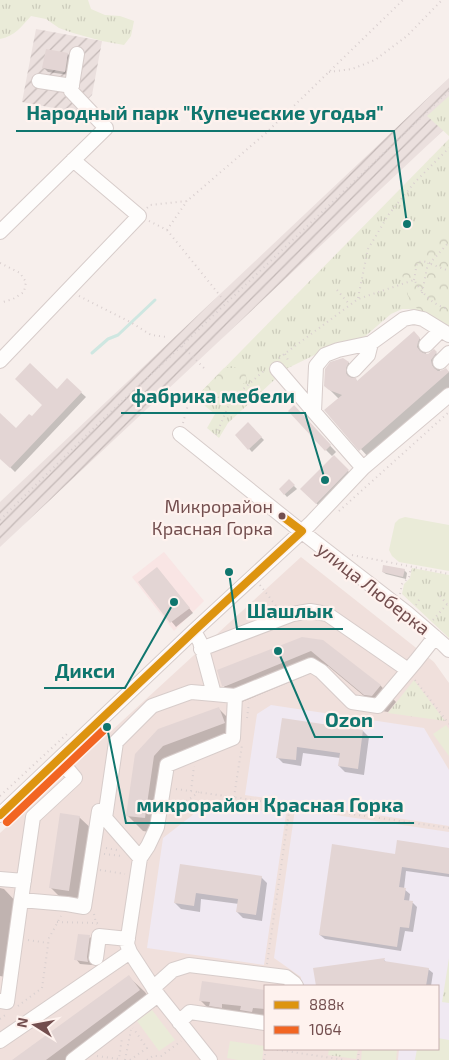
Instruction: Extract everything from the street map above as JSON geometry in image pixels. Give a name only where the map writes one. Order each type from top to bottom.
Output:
[{"type":"street","points":[[0,232],[106,128],[71,91],[78,54]]},
{"type":"street","points":[[39,81],[72,86]]},
{"type":"street","points":[[0,361],[139,216],[73,160]]},
{"type":"street","points":[[344,359],[404,319],[414,317],[445,332],[426,345]]},
{"type":"street","points":[[314,412],[316,366],[325,355],[338,350],[365,345]]},
{"type":"street","points":[[354,370],[368,355],[365,345]]},
{"type":"street","points":[[274,365],[295,382],[314,412],[363,468]]},
{"type":"street","points":[[0,815],[194,631],[302,532],[363,468],[449,395]]},
{"type":"street","name":"улица Люберка","points":[[180,434],[302,532],[408,612],[449,650]]},
{"type":"street","points":[[201,649],[293,614],[310,611],[327,614],[408,670]]},
{"type":"street","points":[[194,631],[200,642],[214,694]]},
{"type":"street","points":[[106,818],[116,742],[152,706],[191,692],[235,696],[311,665],[320,671],[352,702],[378,706],[435,637]]},
{"type":"street","points":[[0,1041],[129,946],[140,858],[158,827],[167,765],[233,738],[235,696]]},
{"type":"street","points":[[0,1001],[6,1002],[33,817],[75,778],[59,759]]},
{"type":"street","points":[[21,900],[84,907],[99,811],[140,858]]},
{"type":"street","points":[[0,879],[24,881]]},
{"type":"street","points":[[96,958],[100,928],[129,946],[155,991],[210,1060]]},
{"type":"street","points":[[73,1060],[155,991],[173,970],[189,965],[265,974],[286,977],[295,985]]},
{"type":"street","points":[[179,1022],[190,1012],[264,1023]]},
{"type":"path","points":[[167,230],[187,201],[266,134],[403,0]]},
{"type":"path","points":[[329,72],[352,69],[376,60],[407,36],[442,0]]},
{"type":"path","points":[[0,520],[102,420],[428,114],[449,91]]},
{"type":"path","points":[[358,299],[368,249],[385,221],[415,182],[449,148]]},
{"type":"path","points":[[187,201],[150,205],[139,216],[167,230],[226,303]]},
{"type":"path","points":[[422,293],[429,263],[449,242]]},
{"type":"path","points":[[449,271],[422,261],[417,263],[414,280],[422,293],[431,301],[449,309]]},
{"type":"path","points":[[0,263],[20,273],[26,282],[24,292],[13,299],[0,303]]},
{"type":"path","points":[[216,435],[231,400],[350,305],[358,299],[414,280]]},
{"type":"path","points":[[68,290],[151,334],[167,338]]},
{"type":"path","points":[[337,290],[350,305]]},
{"type":"path","points":[[182,346],[206,370]]},
{"type":"path","points":[[180,434],[189,401]]},
{"type":"path","points":[[340,511],[449,412]]},
{"type":"path","points":[[352,555],[449,574]]},
{"type":"path","points":[[399,596],[402,584],[409,577],[411,567]]},
{"type":"path","points":[[260,584],[285,617]]},
{"type":"path","points":[[431,622],[448,603],[440,596]]},
{"type":"path","points":[[414,607],[420,598]]},
{"type":"path","points":[[408,670],[449,724]]},
{"type":"path","points":[[190,791],[196,754]]},
{"type":"path","points":[[164,787],[449,828]]},
{"type":"path","points":[[158,821],[200,792]]},
{"type":"path","points":[[265,974],[290,805]]},
{"type":"path","points":[[105,843],[104,848],[116,850],[116,846]]},
{"type":"path","points":[[103,854],[124,856]]},
{"type":"path","points":[[90,869],[128,874]]},
{"type":"path","points":[[0,1019],[42,988],[49,938],[67,904]]},
{"type":"path","points":[[94,909],[94,914],[100,928]]},
{"type":"path","points":[[57,922],[100,928]]},
{"type":"path","points":[[16,938],[48,943]]},
{"type":"path","points":[[125,1060],[132,1026],[148,1048],[130,1060]]},
{"type":"path","points":[[89,1048],[94,1055],[118,1059],[123,1034]]},
{"type":"path","points":[[147,1060],[153,1056],[161,1056],[189,1034]]},
{"type":"path","points":[[278,1050],[327,1059],[345,1060]]},
{"type":"shaded area","points":[[36,29],[102,41],[92,95],[75,112],[22,102]]},
{"type":"shaded area","points":[[449,78],[449,125],[0,547],[0,502]]},
{"type":"shaded area","points":[[164,552],[204,601],[174,631],[132,577]]},
{"type":"shaded area","points":[[301,557],[434,662],[449,683],[449,1060],[0,1060],[0,833]]},
{"type":"shaded area","points":[[271,705],[424,728],[449,770],[449,826],[245,795],[257,714]]},
{"type":"shaded area","points":[[208,803],[286,814],[264,965],[147,948],[163,838]]},
{"type":"shaded area","points":[[295,809],[449,832],[449,1060],[398,1060],[399,1050],[439,1050],[439,985],[300,985],[301,977],[274,958]]},
{"type":"green space","points":[[0,0],[88,0],[91,9],[105,15],[120,16],[134,21],[131,36],[124,45],[102,41],[59,28],[46,19],[31,16],[14,33],[0,39]]},
{"type":"green space","points":[[449,96],[449,136],[427,116]]},
{"type":"green space","points":[[449,139],[449,330],[410,309],[402,309],[391,314],[362,339],[337,344],[286,369],[228,423],[219,438],[207,428],[215,414],[195,398]]},
{"type":"green space","points":[[449,226],[449,326],[411,305],[401,271]]},
{"type":"green space","points":[[224,368],[244,368],[247,380],[241,386],[230,380],[223,384],[227,391],[216,399],[202,404],[195,398]]},
{"type":"green space","points":[[405,517],[449,525],[449,571],[399,562],[392,556],[389,550],[395,523]]},
{"type":"green space","points":[[412,568],[449,575],[449,638],[402,594],[404,584],[410,578]]},
{"type":"green space","points":[[414,680],[445,721],[388,713]]},
{"type":"green space","points":[[446,725],[449,729],[449,756],[433,734]]},
{"type":"green space","points":[[449,958],[449,1003],[442,1002]]},
{"type":"green space","points":[[152,1010],[175,1040],[159,1051],[137,1021]]},
{"type":"green space","points":[[439,1038],[449,1040],[449,1060],[415,1060],[417,1050],[439,1050]]},
{"type":"green space","points":[[230,1041],[264,1046],[262,1060],[227,1058]]},
{"type":"green space","points":[[329,1050],[358,1050],[356,1059],[328,1055]]},
{"type":"green space","points":[[362,1050],[397,1050],[396,1060],[361,1060]]},
{"type":"building","points":[[46,49],[68,53],[65,72],[42,68]]},
{"type":"building","points":[[414,331],[420,338],[417,347],[420,351],[428,354],[434,349],[437,352],[431,360],[434,368],[438,371],[446,368],[449,372],[359,451],[324,410],[342,395],[324,386],[325,369],[330,362],[343,358],[349,362],[346,373],[352,378],[356,378],[357,381]]},
{"type":"building","points":[[30,363],[57,389],[67,378],[82,392],[10,468],[0,459],[0,413],[16,428],[29,414],[32,416],[42,405],[15,379]]},
{"type":"building","points":[[294,405],[331,445],[325,451],[288,411]]},
{"type":"building","points":[[248,422],[262,437],[248,450],[235,435]]},
{"type":"building","points":[[334,455],[349,470],[316,504],[300,489]]},
{"type":"building","points":[[289,479],[295,485],[284,495],[279,489]]},
{"type":"building","points":[[383,565],[405,569],[403,577],[382,572]]},
{"type":"building","points":[[157,567],[190,608],[170,623],[138,582]]},
{"type":"building","points":[[302,637],[323,640],[381,685],[372,696],[364,695],[311,651],[222,686],[217,670]]},
{"type":"building","points":[[219,707],[225,723],[163,746],[154,756],[145,818],[126,816],[135,754],[158,729]]},
{"type":"building","points":[[282,718],[363,730],[358,769],[338,766],[340,753],[297,747],[296,760],[276,758]]},
{"type":"building","points":[[60,813],[80,816],[69,891],[49,888]]},
{"type":"building","points":[[397,840],[449,848],[449,874],[402,867],[399,887],[406,888],[404,900],[413,901],[409,928],[400,927],[397,947],[319,935],[332,844],[395,854]]},
{"type":"building","points":[[180,864],[262,876],[256,915],[236,912],[238,899],[196,893],[194,906],[174,903]]},
{"type":"building","points":[[78,934],[90,935],[88,962],[74,960]]},
{"type":"building","points":[[385,958],[384,961],[429,968],[426,985],[316,985],[313,968]]},
{"type":"building","points":[[129,975],[140,990],[46,1060],[12,1060]]},
{"type":"building","points":[[202,981],[264,990],[264,1009],[253,1008],[252,1012],[240,1010],[241,1006],[222,1004],[222,1008],[209,1006],[210,1002],[199,1001]]},
{"type":"waterway","points":[[92,353],[108,339],[118,335],[155,300]]},
{"type":"transit line","name":"888к","points":[[0,815],[302,531],[282,516]]},
{"type":"transit line","name":"1064","points":[[7,822],[107,727]]},
{"type":"place","name":"Народный парк \"Купеческие угодья\"","points":[[407,224]]},
{"type":"place","name":"фабрика мебели","points":[[325,480]]},
{"type":"place","name":"Микрорайон Красная Горка","points":[[282,516]]},
{"type":"place","name":"Шашлык","points":[[229,572]]},
{"type":"place","name":"Дикси","points":[[174,602]]},
{"type":"place","name":"Ozon","points":[[278,651]]},
{"type":"place","name":"микрорайон Красная Горка","points":[[107,727]]}]
